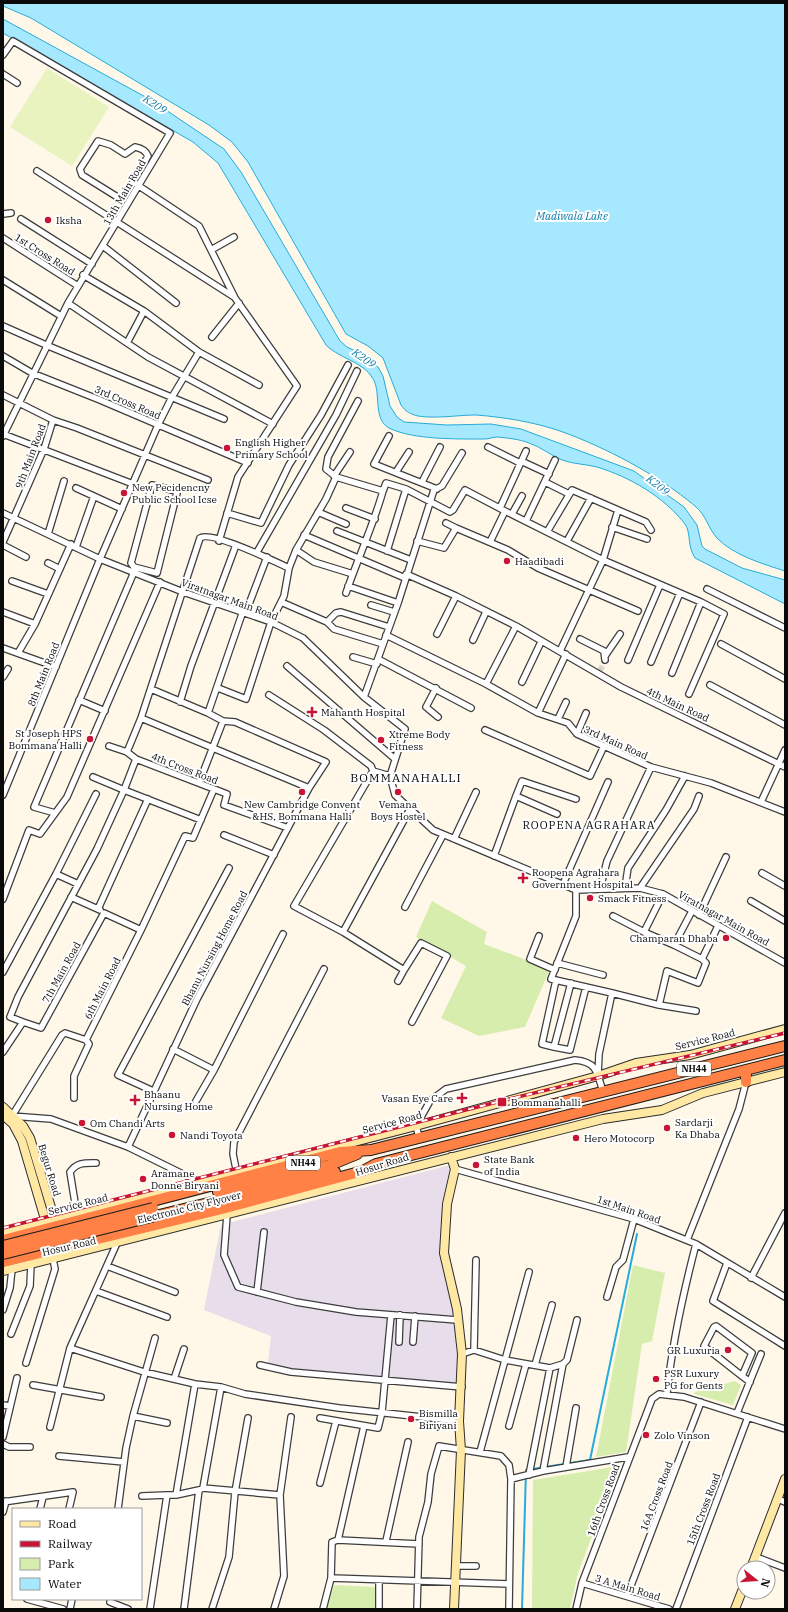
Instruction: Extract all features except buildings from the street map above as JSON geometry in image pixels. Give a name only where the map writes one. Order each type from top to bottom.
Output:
[{"type":"highway","name":"Hosur Road","points":[[3,1240],[51,1224],[340,1152],[370,1150],[785,1046]]},
{"type":"highway","name":"Hosur Road","points":[[3,1262],[57,1252],[363,1171],[376,1164],[785,1060]]},
{"type":"highway","points":[[746,1070],[746,1082]]},
{"type":"highway","name":"Electronic City Flyover","points":[[3,1254],[330,1165],[370,1150]]},
{"type":"highway","name":"Electronic City Flyover","points":[[3,1246],[329,1173],[376,1164]]},
{"type":"street","name":"13th Main Road","points":[[3,55],[12,41],[170,133],[68,303],[32,373],[3,435]]},
{"type":"street","points":[[3,74],[17,83]]},
{"type":"street","points":[[98,141],[111,145],[125,154],[135,147],[140,148],[147,153],[148,156],[133,182],[125,196],[119,198],[82,174],[80,169],[98,141]]},
{"type":"street","points":[[37,171],[237,300]]},
{"type":"street","points":[[133,182],[199,226],[237,300],[297,386],[238,477],[219,541]]},
{"type":"street","points":[[3,214],[11,213]]},
{"type":"street","points":[[21,219],[92,264]]},
{"type":"street","points":[[211,250],[234,237]]},
{"type":"street","name":"1st Cross Road","points":[[3,238],[78,286]]},
{"type":"street","points":[[103,246],[176,303]]},
{"type":"street","points":[[83,276],[144,311],[199,352],[259,385]]},
{"type":"street","points":[[3,280],[61,316]]},
{"type":"street","points":[[212,337],[237,300]]},
{"type":"street","points":[[68,303],[148,357],[273,424]]},
{"type":"street","points":[[128,343],[144,311]]},
{"type":"street","points":[[3,326],[224,419]]},
{"type":"street","name":"8th Main Road","points":[[3,796],[100,559],[158,425],[172,397],[199,352]]},
{"type":"street","name":"3rd Cross Road","points":[[3,356],[32,373],[248,463]]},
{"type":"street","points":[[226,514],[260,523],[290,465],[321,415],[348,365]]},
{"type":"street","points":[[257,552],[336,415],[357,371]]},
{"type":"street","points":[[3,395],[53,420],[208,480]]},
{"type":"street","points":[[358,401],[328,456],[326,469],[335,476],[383,491]]},
{"type":"street","name":"9th Main Road","points":[[3,542],[44,449],[53,420]]},
{"type":"street","points":[[3,435],[44,449],[133,484]]},
{"type":"street","points":[[389,436],[374,464],[437,489]]},
{"type":"street","points":[[422,482],[440,447]]},
{"type":"street","points":[[488,447],[549,474]]},
{"type":"street","points":[[490,542],[526,451]]},
{"type":"street","points":[[218,688],[246,699],[271,622],[284,596],[289,568],[296,550],[318,512],[335,476],[350,452]]},
{"type":"street","points":[[396,472],[409,452]]},
{"type":"street","points":[[364,697],[398,603],[434,490],[442,486],[462,452]]},
{"type":"street","points":[[526,521],[555,460]]},
{"type":"street","points":[[48,534],[64,481]]},
{"type":"street","points":[[545,482],[570,494]]},
{"type":"street","points":[[346,593],[364,542],[375,519],[386,483],[406,489],[430,503],[450,512],[454,510],[465,490],[603,560],[702,602],[724,614],[688,694]]},
{"type":"street","points":[[152,485],[176,491],[177,493],[158,572],[142,572],[131,563],[150,486],[152,485]]},
{"type":"street","points":[[76,488],[122,509]]},
{"type":"street","points":[[387,551],[406,489]]},
{"type":"street","points":[[547,532],[572,490],[646,522],[651,530]]},
{"type":"street","points":[[18,653],[35,624],[60,569],[74,546],[94,496]]},
{"type":"street","points":[[512,514],[522,496]]},
{"type":"street","points":[[568,541],[591,498]]},
{"type":"street","points":[[346,508],[375,519]]},
{"type":"street","points":[[560,651],[587,590],[603,560],[618,510]]},
{"type":"street","points":[[318,512],[346,524]]},
{"type":"street","name":"Viratnagar Main Road","points":[[3,513],[100,559],[134,572],[142,572],[183,592],[271,622],[303,638],[364,697],[405,728],[390,776],[395,795],[433,830],[576,890],[640,888],[663,894],[785,963]]},
{"type":"street","points":[[446,523],[490,542],[538,568],[638,611]]},
{"type":"street","points":[[612,527],[647,539]]},
{"type":"street","points":[[417,541],[444,548],[456,528]]},
{"type":"street","points":[[337,531],[411,560]]},
{"type":"street","name":"4th Main Road","points":[[304,535],[358,559],[456,596],[516,626],[541,642],[566,654],[599,673],[785,766]]},
{"type":"street","points":[[127,752],[150,689],[200,538],[202,536],[257,552],[289,568]]},
{"type":"street","points":[[3,545],[26,557]]},
{"type":"street","points":[[180,702],[214,603],[236,545]]},
{"type":"street","points":[[296,550],[314,562],[353,574]]},
{"type":"street","points":[[208,713],[244,612],[267,558]]},
{"type":"street","points":[[48,563],[60,569]]},
{"type":"street","points":[[55,814],[34,807],[134,572]]},
{"type":"street","points":[[12,581],[48,594]]},
{"type":"street","points":[[3,899],[29,830],[40,834],[67,797],[160,582]]},
{"type":"street","points":[[628,660],[660,585]]},
{"type":"street","points":[[348,586],[398,603]]},
{"type":"street","points":[[707,589],[785,628]]},
{"type":"street","points":[[652,662],[680,593]]},
{"type":"street","points":[[437,634],[456,596]]},
{"type":"street","points":[[281,602],[326,622],[334,629],[383,644]]},
{"type":"street","points":[[672,673],[702,602]]},
{"type":"street","points":[[371,605],[394,612]]},
{"type":"street","points":[[3,612],[35,624]]},
{"type":"street","points":[[326,622],[336,613],[341,612],[389,627]]},
{"type":"street","points":[[473,640],[486,612]]},
{"type":"street","points":[[486,684],[516,626]]},
{"type":"street","points":[[580,639],[604,651],[605,658],[620,634]]},
{"type":"street","name":"3rd Main Road","points":[[386,635],[486,684],[538,712],[568,723],[577,734],[604,746],[652,767],[685,776],[761,802],[785,812]]},
{"type":"street","points":[[522,682],[541,642]]},
{"type":"street","points":[[721,644],[785,680]]},
{"type":"street","points":[[3,648],[56,667]]},
{"type":"street","points":[[538,712],[566,654]]},
{"type":"street","points":[[353,657],[378,661],[436,688],[471,708]]},
{"type":"street","points":[[287,666],[395,759]]},
{"type":"street","points":[[3,677],[8,669]]},
{"type":"street","points":[[710,685],[785,725]]},
{"type":"street","points":[[436,688],[426,708],[438,717]]},
{"type":"street","points":[[150,689],[208,713],[223,721],[198,783]]},
{"type":"street","points":[[269,695],[324,730],[371,766],[373,771],[390,776]]},
{"type":"street","points":[[79,700],[105,711]]},
{"type":"street","points":[[558,720],[566,702]]},
{"type":"street","points":[[577,734],[586,713]]},
{"type":"street","points":[[140,718],[211,749],[309,788]]},
{"type":"street","name":"Bhanu Nursing Home Road","points":[[128,1147],[197,999],[309,788],[326,762],[235,722],[223,721]]},
{"type":"street","points":[[485,730],[590,776],[604,746]]},
{"type":"street","name":"4th Cross Road","points":[[109,746],[127,752],[136,759],[227,794],[224,805],[288,828]]},
{"type":"street","points":[[761,802],[785,750]]},
{"type":"street","points":[[3,1052],[23,1022],[10,1017],[18,997],[97,849],[124,790],[136,759]]},
{"type":"street","points":[[600,889],[606,861],[652,767]]},
{"type":"street","points":[[373,771],[294,906],[343,932],[404,970]]},
{"type":"street","points":[[625,888],[628,868],[666,810],[685,776]]},
{"type":"street","points":[[94,777],[148,800],[201,820],[214,789]]},
{"type":"street","points":[[494,856],[522,781],[576,799]]},
{"type":"street","points":[[562,884],[608,782]]},
{"type":"street","points":[[454,839],[476,792]]},
{"type":"street","points":[[3,972],[56,874],[96,794]]},
{"type":"street","points":[[516,796],[557,814]]},
{"type":"street","points":[[640,888],[694,809],[699,796]]},
{"type":"street","points":[[98,909],[148,800]]},
{"type":"street","points":[[343,932],[410,809]]},
{"type":"street","name":"6th Main Road","points":[[74,1098],[74,1076],[89,1044],[86,1040],[141,930],[185,836],[193,838],[201,820]]},
{"type":"street","points":[[224,835],[274,855]]},
{"type":"street","points":[[405,907],[443,835]]},
{"type":"street","points":[[699,915],[726,857]]},
{"type":"street","points":[[153,1091],[118,1075],[229,868]]},
{"type":"street","points":[[762,873],[785,886]]},
{"type":"street","points":[[56,874],[78,884]]},
{"type":"street","points":[[576,890],[576,916],[552,979],[658,1005],[696,1011]]},
{"type":"street","points":[[644,932],[663,894]]},
{"type":"street","points":[[71,897],[141,930]]},
{"type":"street","points":[[751,901],[785,921]]},
{"type":"street","points":[[674,945],[692,911]]},
{"type":"street","name":"7th Main Road","points":[[23,1022],[41,1028],[104,913]]},
{"type":"street","points":[[612,916],[674,945],[706,963],[698,983],[667,971],[658,1005]]},
{"type":"street","points":[[702,960],[718,926]]},
{"type":"street","points":[[196,1101],[214,1070],[283,934]]},
{"type":"street","points":[[539,936],[530,959],[555,970]]},
{"type":"street","points":[[398,981],[421,943],[447,956],[412,1022]]},
{"type":"street","points":[[557,963],[603,975]]},
{"type":"street","points":[[237,1174],[233,1154],[234,1142],[324,969]]},
{"type":"street","points":[[556,980],[542,1044],[554,1047],[570,1050],[586,987]]},
{"type":"street","points":[[554,1047],[572,984]]},
{"type":"street","points":[[598,1076],[599,1054],[612,993]]},
{"type":"street","name":"Service Road","points":[[3,1234],[51,1224],[77,1215],[416,1126],[598,1076],[636,1063],[690,1055],[785,1029]]},
{"type":"street","points":[[86,1040],[65,1033],[62,1034],[12,1116],[51,1119],[128,1147],[201,1183]]},
{"type":"street","points":[[173,1049],[214,1070]]},
{"type":"street","points":[[420,1137],[416,1126],[430,1101],[446,1089],[575,1060],[588,1061],[594,1067],[603,1092]]},
{"type":"street","points":[[3,1271],[31,1264],[57,1252],[116,1243],[603,1119],[662,1110],[703,1093],[785,1072]]},
{"type":"street","points":[[686,1240],[739,1109],[746,1082]]},
{"type":"street","name":"Begur Road","points":[[3,1107],[23,1126],[30,1138],[51,1224]]},
{"type":"street","name":"Begur Road","points":[[3,1115],[13,1124],[22,1141],[51,1224]]},
{"type":"street","points":[[451,1157],[455,1169],[447,1204],[444,1253],[457,1310],[462,1354],[462,1387],[459,1421],[461,1450],[454,1609]]},
{"type":"street","points":[[77,1215],[70,1172],[74,1166],[81,1163],[96,1162]]},
{"type":"street","name":"1st Main Road","points":[[455,1169],[634,1219],[696,1244],[750,1278],[785,1296]]},
{"type":"street","points":[[750,1278],[785,1213]]},
{"type":"street","points":[[227,1215],[224,1255],[238,1287],[296,1302],[356,1312],[457,1320]]},
{"type":"street","points":[[607,1297],[616,1267],[623,1260],[634,1219]]},
{"type":"street","points":[[26,1363],[55,1268],[57,1252],[51,1224]]},
{"type":"street","points":[[257,1292],[264,1232]]},
{"type":"street","points":[[50,1427],[70,1348],[116,1243]]},
{"type":"street","points":[[696,1244],[680,1302],[670,1361],[667,1394],[701,1402],[785,1429]]},
{"type":"street","points":[[474,1350],[476,1260]]},
{"type":"street","points":[[726,1263],[713,1301],[785,1346]]},
{"type":"street","points":[[10,1334],[30,1286],[31,1264]]},
{"type":"street","points":[[106,1266],[175,1292]]},
{"type":"street","points":[[3,1310],[10,1288],[12,1269]]},
{"type":"street","points":[[480,1452],[529,1272]]},
{"type":"street","points":[[96,1291],[167,1317]]},
{"type":"street","points":[[535,1365],[552,1305]]},
{"type":"street","points":[[320,1418],[378,1428],[382,1412],[391,1315]]},
{"type":"street","points":[[399,1342],[400,1315]]},
{"type":"street","points":[[413,1342],[415,1316]]},
{"type":"street","points":[[462,1354],[474,1350],[505,1360],[550,1368],[562,1364],[567,1360],[577,1320]]},
{"type":"street","points":[[742,1376],[752,1353],[716,1326],[714,1327],[704,1346],[742,1376],[750,1382]]},
{"type":"street","points":[[118,1508],[124,1462],[133,1416],[144,1372],[155,1338]]},
{"type":"street","points":[[70,1348],[144,1372],[196,1384],[221,1387],[245,1394],[339,1408],[459,1421]]},
{"type":"street","points":[[174,1379],[184,1349]]},
{"type":"street","points":[[737,1413],[762,1354]]},
{"type":"street","points":[[509,1426],[526,1364]]},
{"type":"street","points":[[543,1471],[562,1364]]},
{"type":"street","points":[[260,1365],[291,1372],[462,1387]]},
{"type":"street","points":[[529,1474],[550,1368]]},
{"type":"street","points":[[3,1437],[17,1378]]},
{"type":"street","points":[[176,1495],[196,1384]]},
{"type":"street","points":[[33,1385],[101,1397]]},
{"type":"street","points":[[184,1609],[201,1489],[221,1387]]},
{"type":"street","name":"16th Cross Road","points":[[576,1609],[582,1583],[628,1457],[652,1399],[659,1394],[667,1394]]},
{"type":"street","name":"16A Cross Road","points":[[627,1596],[701,1402]]},
{"type":"street","points":[[3,1405],[10,1406]]},
{"type":"street","points":[[566,1467],[576,1408]]},
{"type":"street","points":[[133,1416],[167,1423]]},
{"type":"street","name":"15th Cross Road","points":[[676,1609],[748,1417]]},
{"type":"street","points":[[212,1609],[229,1556],[235,1492],[248,1418]]},
{"type":"street","points":[[274,1609],[284,1576],[280,1495],[291,1418]]},
{"type":"street","points":[[320,1483],[336,1421]]},
{"type":"street","points":[[338,1540],[364,1426]]},
{"type":"street","points":[[386,1542],[408,1442]]},
{"type":"street","points":[[3,1444],[9,1447],[30,1447]]},
{"type":"street","points":[[417,1609],[419,1537],[428,1502],[431,1474],[439,1446],[480,1452],[505,1458],[509,1465],[511,1479],[509,1609]]},
{"type":"street","points":[[58,1456],[124,1462]]},
{"type":"street","points":[[511,1479],[543,1471],[628,1457]]},
{"type":"street","points":[[755,1560],[781,1501],[785,1479]]},
{"type":"street","points":[[142,1496],[176,1495],[201,1489],[280,1495]]},
{"type":"street","points":[[3,1512],[5,1501],[73,1492],[69,1508]]},
{"type":"street","points":[[150,1609],[167,1495]]},
{"type":"street","points":[[40,1508],[43,1497]]},
{"type":"street","points":[[323,1609],[331,1578],[332,1542],[338,1540],[419,1544]]},
{"type":"street","points":[[756,1557],[785,1568]]},
{"type":"street","points":[[456,1566],[476,1566]]},
{"type":"street","points":[[331,1578],[509,1584]]},
{"type":"street","points":[[379,1580],[379,1609]]},
{"type":"street","name":"3 A Main Road","points":[[582,1583],[669,1609]]},
{"type":"street","points":[[43,1601],[63,1609]]},
{"type":"street","points":[[108,1609],[110,1601],[128,1609]]},
{"type":"shaded area","points":[[450,1165],[452,1173],[444,1204],[440,1254],[457,1309],[455,1323],[459,1385],[293,1370],[268,1363],[271,1336],[204,1310],[221,1225]]},
{"type":"green space","points":[[47,68],[109,107],[72,166],[10,127]]},
{"type":"green space","points":[[432,901],[487,932],[484,944],[550,969],[525,1027],[479,1036],[441,1018],[466,966],[416,937]]},
{"type":"green space","points":[[633,1265],[665,1273],[652,1341],[642,1344],[626,1452],[596,1457]]},
{"type":"green space","points":[[735,1381],[741,1385],[733,1405],[694,1394],[695,1392]]},
{"type":"green space","points":[[619,1466],[578,1573],[570,1609],[532,1609],[533,1480]]},
{"type":"green space","points":[[334,1585],[375,1587],[375,1609],[327,1609]]},
{"type":"water","name":"Madiwala Lake","points":[[3,3],[785,3],[785,571],[749,558],[731,549],[717,538],[695,506],[665,483],[595,445],[540,425],[508,419],[476,415],[425,417],[406,411],[401,405],[383,358],[368,346],[346,334],[248,162],[232,142],[209,125],[31,18],[3,6]]},
{"type":"water","name":"K209","points":[[3,19],[151,100],[224,149],[241,172],[340,341],[347,347],[364,355],[378,367],[383,376],[390,406],[397,417],[404,422],[447,425],[491,424],[521,429],[634,471],[684,507],[697,525],[702,546],[705,549],[742,568],[785,580],[785,604],[695,558],[691,549],[687,527],[677,514],[646,489],[622,476],[597,467],[562,460],[533,445],[517,440],[497,437],[485,439],[462,439],[423,437],[410,435],[389,428],[381,420],[375,383],[371,376],[366,370],[326,345],[218,163],[193,142],[3,33]]},
{"type":"waterway","points":[[522,1609],[526,1470],[590,1460],[637,1234]]},
{"type":"tunnel","points":[[600,671],[605,660]]},
{"type":"railway","points":[[3,1228],[501,1101],[785,1033]]},
{"type":"place","name":"Iksha","points":[[48,220]]},
{"type":"place","name":"English Higher Primary School","points":[[227,448]]},
{"type":"place","name":"New Pecidencny Public School Icse","points":[[124,493]]},
{"type":"place","name":"Haadibadi","points":[[507,561]]},
{"type":"place","name":"Mahanth Hospital","points":[[312,712]]},
{"type":"place","name":"St Joseph HPS Bommana Halli","points":[[90,739]]},
{"type":"place","name":"Xtreme Body Fitness","points":[[381,740]]},
{"type":"place","name":"New Cambridge Convent &HS, Bommana Halli","points":[[302,792]]},
{"type":"place","name":"Vemana Boys Hostel","points":[[398,792]]},
{"type":"place","name":"Roopena Agrahara Government Hospital","points":[[523,878]]},
{"type":"place","name":"Smack Fitness","points":[[590,898]]},
{"type":"place","name":"Champaran Dhaba","points":[[726,938]]},
{"type":"place","name":"Vasan Eye Care","points":[[462,1098]]},
{"type":"place","name":"Bhaanu Nursing Home","points":[[135,1100]]},
{"type":"place","name":"Bommanahalli","points":[[502,1102]]},
{"type":"place","name":"Om Chandi Arts","points":[[82,1123]]},
{"type":"place","name":"Sardarji Ka Dhaba","points":[[667,1128]]},
{"type":"place","name":"Nandi Toyota","points":[[172,1135]]},
{"type":"place","name":"Hero Motocorp","points":[[576,1138]]},
{"type":"place","name":"State Bank of India","points":[[476,1165]]},
{"type":"place","name":"Aramane Donne Biryani","points":[[143,1179]]},
{"type":"place","name":"GR Luxuria","points":[[728,1350]]},
{"type":"place","name":"PSR Luxury PG for Gents","points":[[656,1379]]},
{"type":"place","name":"Bismilla Biriyani","points":[[411,1419]]},
{"type":"place","name":"Zolo Vinson","points":[[646,1435]]},
{"type":"district","name":"BOMMANAHALLI","points":[[406,778]]},
{"type":"district","name":"ROOPENA AGRAHARA","points":[[589,825]]}]
